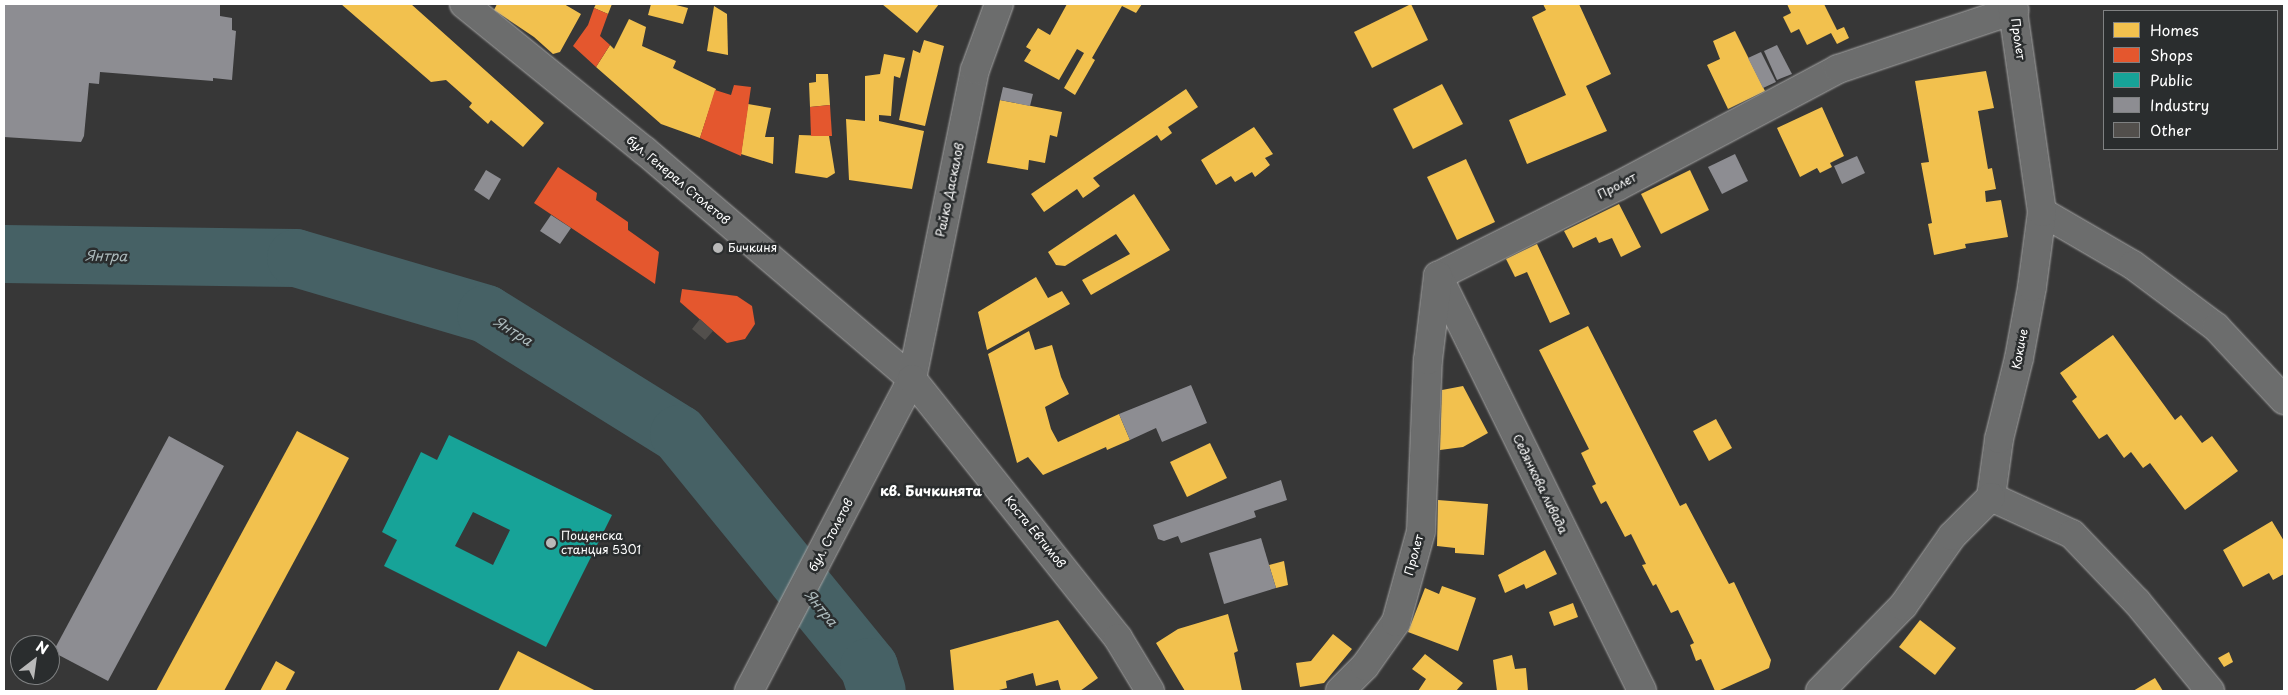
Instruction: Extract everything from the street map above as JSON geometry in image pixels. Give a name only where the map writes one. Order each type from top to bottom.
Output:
[{"type":"street","name":"бул. Генерал Столетов","points":[[464,4],[645,151],[912,379]]},
{"type":"street","name":"Райко Даскалов","points":[[912,379],[975,70],[999,4]]},
{"type":"street","name":"Пролет","points":[[1340,691],[1365,666],[1396,622],[1421,531],[1428,360],[1438,276],[1618,186],[1838,69],[2013,7],[2042,212]]},
{"type":"street","points":[[2042,212],[2133,265],[2216,327],[2284,400]]},
{"type":"street","name":"Кокиче","points":[[1991,497],[1999,439],[2019,358],[2032,287],[2042,212]]},
{"type":"street","name":"Седянкова ливада","points":[[1438,276],[1642,691]]},
{"type":"street","name":"бул. Столетов","points":[[749,691],[912,379]]},
{"type":"street","name":"Коста Евтимов","points":[[912,379],[1112,630],[1150,691]]},
{"type":"street","points":[[1820,691],[1903,606],[1952,536],[1991,497],[2072,534],[2137,602],[2210,691]]},
{"type":"building: Homes","points":[[341,4],[411,4],[544,123],[523,147],[491,120],[488,124],[469,107],[472,103],[446,80],[431,82]]},
{"type":"building: Homes","points":[[497,4],[564,4],[581,14],[560,52],[553,54],[534,37],[494,10]]},
{"type":"building: Homes","points":[[596,4],[612,4],[608,14],[594,8]]},
{"type":"building: Homes","points":[[651,4],[672,4],[688,8],[683,24],[648,15]]},
{"type":"building: Homes","points":[[882,4],[939,4],[917,33]]},
{"type":"building: Homes","points":[[1067,4],[1142,4],[1136,13],[1122,6],[1092,58],[1095,60],[1075,95],[1064,88],[1084,53],[1077,49],[1059,80],[1024,61],[1031,50],[1026,47],[1038,28],[1050,35]]},
{"type":"building: Homes","points":[[1411,4],[1428,40],[1372,68],[1354,32]]},
{"type":"building: Homes","points":[[1543,4],[1579,4],[1611,74],[1586,86],[1607,131],[1527,164],[1509,120],[1566,95],[1532,17],[1546,10]]},
{"type":"building: Homes","points":[[1787,4],[1824,4],[1837,30],[1844,27],[1849,38],[1837,44],[1831,33],[1807,45],[1799,29],[1791,33],[1783,17],[1791,13]]},
{"type":"building: Homes","points":[[714,6],[727,14],[728,55],[707,51]]},
{"type":"building: Homes","points":[[629,19],[646,27],[642,46],[676,61],[673,68],[716,89],[700,138],[661,124],[596,67],[610,45],[614,49]]},
{"type":"building: Homes","points":[[1735,31],[1765,91],[1728,109],[1707,65],[1720,59],[1713,41]]},
{"type":"building: Homes","points":[[924,40],[944,46],[925,126],[899,120],[913,50],[920,53]]},
{"type":"building: Homes","points":[[884,54],[905,58],[900,78],[894,76],[891,116],[879,115],[879,121],[924,131],[912,189],[849,180],[846,119],[865,121],[865,76],[880,74]]},
{"type":"building: Homes","points":[[1986,71],[1994,108],[1978,111],[1988,169],[1992,168],[1996,189],[1985,191],[1986,202],[2001,200],[2008,237],[1965,244],[1966,248],[1934,255],[1928,224],[1932,223],[1921,163],[1929,162],[1915,81]]},
{"type":"building: Homes","points":[[816,74],[828,74],[830,105],[810,107],[809,83],[816,82]]},
{"type":"building: Homes","points":[[1442,84],[1463,124],[1413,149],[1393,109]]},
{"type":"building: Homes","points":[[1186,89],[1198,107],[1168,127],[1172,133],[1161,141],[1157,135],[1093,178],[1100,186],[1083,198],[1077,189],[1044,212],[1031,194]]},
{"type":"building: Homes","points":[[1000,100],[1062,112],[1057,137],[1050,135],[1045,163],[1029,160],[1028,170],[987,163]]},
{"type":"building: Homes","points":[[748,104],[771,108],[765,137],[774,137],[773,164],[741,154]]},
{"type":"building: Homes","points":[[1822,107],[1844,156],[1830,163],[1832,167],[1820,173],[1817,168],[1800,177],[1777,128]]},
{"type":"building: Homes","points":[[1254,127],[1273,154],[1265,158],[1270,165],[1255,177],[1252,172],[1235,182],[1231,176],[1216,185],[1201,160]]},
{"type":"building: Homes","points":[[799,135],[829,136],[835,173],[827,178],[795,173]]},
{"type":"building: Homes","points":[[1466,159],[1495,222],[1457,240],[1427,177]]},
{"type":"building: Homes","points":[[1690,170],[1709,210],[1661,234],[1641,194]]},
{"type":"building: Homes","points":[[1134,194],[1170,250],[1091,295],[1082,280],[1130,254],[1116,234],[1065,266],[1056,265],[1048,252]]},
{"type":"building: Homes","points":[[1619,204],[1641,247],[1621,257],[1612,238],[1599,243],[1596,237],[1573,248],[1564,231]]},
{"type":"building: Homes","points":[[1537,244],[1570,314],[1550,323],[1527,272],[1515,277],[1506,259]]},
{"type":"building: Homes","points":[[1036,277],[1048,298],[1062,291],[1070,304],[987,350],[978,312]]},
{"type":"building: Homes","points":[[1588,326],[1680,506],[1686,503],[1729,584],[1734,582],[1771,660],[1769,668],[1718,691],[1715,691],[1701,659],[1696,661],[1690,645],[1694,643],[1678,610],[1671,613],[1656,584],[1653,586],[1642,565],[1646,564],[1631,534],[1625,537],[1606,501],[1601,504],[1592,486],[1596,484],[1581,453],[1589,449],[1539,350]]},
{"type":"building: Homes","points":[[1029,331],[1035,350],[1052,345],[1061,377],[1069,394],[1045,407],[1051,429],[1058,442],[1119,414],[1130,440],[1107,450],[1106,447],[1043,475],[1028,457],[1017,463],[988,354]]},
{"type":"building: Homes","points":[[2113,335],[2175,420],[2181,415],[2202,443],[2212,436],[2238,471],[2185,510],[2150,463],[2143,468],[2131,452],[2124,458],[2107,434],[2099,439],[2072,401],[2077,397],[2060,373]]},
{"type":"building: Homes","points":[[1463,386],[1488,433],[1463,447],[1440,450],[1442,390]]},
{"type":"building: Homes","points":[[1716,419],[1732,448],[1709,461],[1693,431]]},
{"type":"building: Homes","points":[[297,431],[349,458],[224,691],[156,691]]},
{"type":"building: Homes","points":[[1210,443],[1227,478],[1187,497],[1170,462]]},
{"type":"building: Homes","points":[[1438,500],[1488,504],[1484,555],[1455,553],[1455,548],[1437,546]]},
{"type":"building: Homes","points":[[2272,521],[2284,541],[2284,574],[2273,580],[2269,573],[2243,587],[2223,550]]},
{"type":"building: Homes","points":[[1545,550],[1557,574],[1526,589],[1524,584],[1505,593],[1498,575]]},
{"type":"building: Homes","points":[[1284,561],[1288,585],[1276,588],[1269,565]]},
{"type":"building: Homes","points":[[1442,586],[1476,598],[1458,651],[1408,632],[1425,588],[1439,594]]},
{"type":"building: Homes","points":[[1573,603],[1578,617],[1554,626],[1549,612]]},
{"type":"building: Homes","points":[[1228,614],[1238,651],[1234,653],[1242,691],[1185,691],[1156,643],[1178,629]]},
{"type":"building: Homes","points":[[1058,620],[1098,678],[1080,691],[1061,691],[1058,680],[1036,686],[1033,673],[1006,681],[1007,688],[995,691],[954,691],[950,650]]},
{"type":"building: Homes","points":[[1920,620],[1956,648],[1935,675],[1899,647]]},
{"type":"building: Homes","points":[[1333,634],[1352,649],[1324,683],[1300,687],[1296,663],[1311,661]]},
{"type":"building: Homes","points":[[518,651],[596,691],[498,691]]},
{"type":"building: Homes","points":[[2229,652],[2233,662],[2224,667],[2218,658]]},
{"type":"building: Homes","points":[[1425,654],[1463,683],[1456,691],[1418,691],[1426,679],[1412,669]]},
{"type":"building: Homes","points":[[1512,655],[1515,669],[1526,668],[1528,691],[1497,691],[1493,660]]},
{"type":"building: Homes","points":[[276,661],[295,672],[285,691],[260,691]]},
{"type":"building: Homes","points":[[2155,678],[2163,691],[2133,691]]},
{"type":"building: Shops","points":[[594,8],[608,14],[600,36],[610,45],[596,67],[573,46],[588,25]]},
{"type":"building: Shops","points":[[734,85],[751,87],[741,156],[700,138],[715,90],[731,95]]},
{"type":"building: Shops","points":[[830,105],[832,136],[811,136],[810,107]]},
{"type":"building: Shops","points":[[558,167],[597,193],[596,200],[628,222],[628,230],[659,252],[655,284],[534,203]]},
{"type":"building: Shops","points":[[682,289],[737,296],[752,306],[755,324],[745,339],[727,343],[680,302]]},
{"type":"building: Public","name":"Пощенска станция 5301","points":[[449,435],[612,515],[546,647],[384,566],[397,540],[382,532],[421,452],[437,460]],"holes":[[[473,512],[510,530],[493,565],[455,546]]]},
{"type":"building: Industry","points":[[4,4],[220,4],[220,16],[232,18],[232,30],[236,31],[232,80],[213,78],[213,81],[100,72],[99,84],[89,83],[84,136],[81,142],[4,137]]},
{"type":"building: Industry","points":[[1777,45],[1792,74],[1777,80],[1764,51]]},
{"type":"building: Industry","points":[[1761,52],[1776,82],[1763,88],[1748,58]]},
{"type":"building: Industry","points":[[1003,87],[1033,94],[1030,106],[1000,100]]},
{"type":"building: Industry","points":[[1735,154],[1748,181],[1722,194],[1708,167]]},
{"type":"building: Industry","points":[[1857,156],[1865,173],[1842,184],[1834,166]]},
{"type":"building: Industry","points":[[486,170],[501,179],[489,200],[474,190]]},
{"type":"building: Industry","points":[[551,215],[571,228],[560,244],[540,231]]},
{"type":"building: Industry","points":[[1191,385],[1207,423],[1162,442],[1156,428],[1130,440],[1119,414]]},
{"type":"building: Industry","points":[[169,436],[224,466],[108,681],[60,656],[60,639]]},
{"type":"building: Industry","points":[[1281,480],[1287,500],[1254,511],[1256,517],[1181,543],[1178,536],[1164,541],[1158,539],[1153,525]]},
{"type":"building: Industry","points":[[1261,538],[1276,588],[1224,604],[1209,553]]},
{"type":"building: Other","points":[[700,319],[713,331],[705,340],[692,329]]},
{"type":"waterway","name":"Янтра","points":[[4,254],[296,258],[486,314],[679,434],[869,667],[877,691]]},
{"type":"place","name":"Бичкиня","points":[[718,248]]},
{"type":"place","name":"Пощенска станция 5301","points":[[551,543]]},
{"type":"district","name":"кв. Бичкинята","points":[[931,491]]}]
